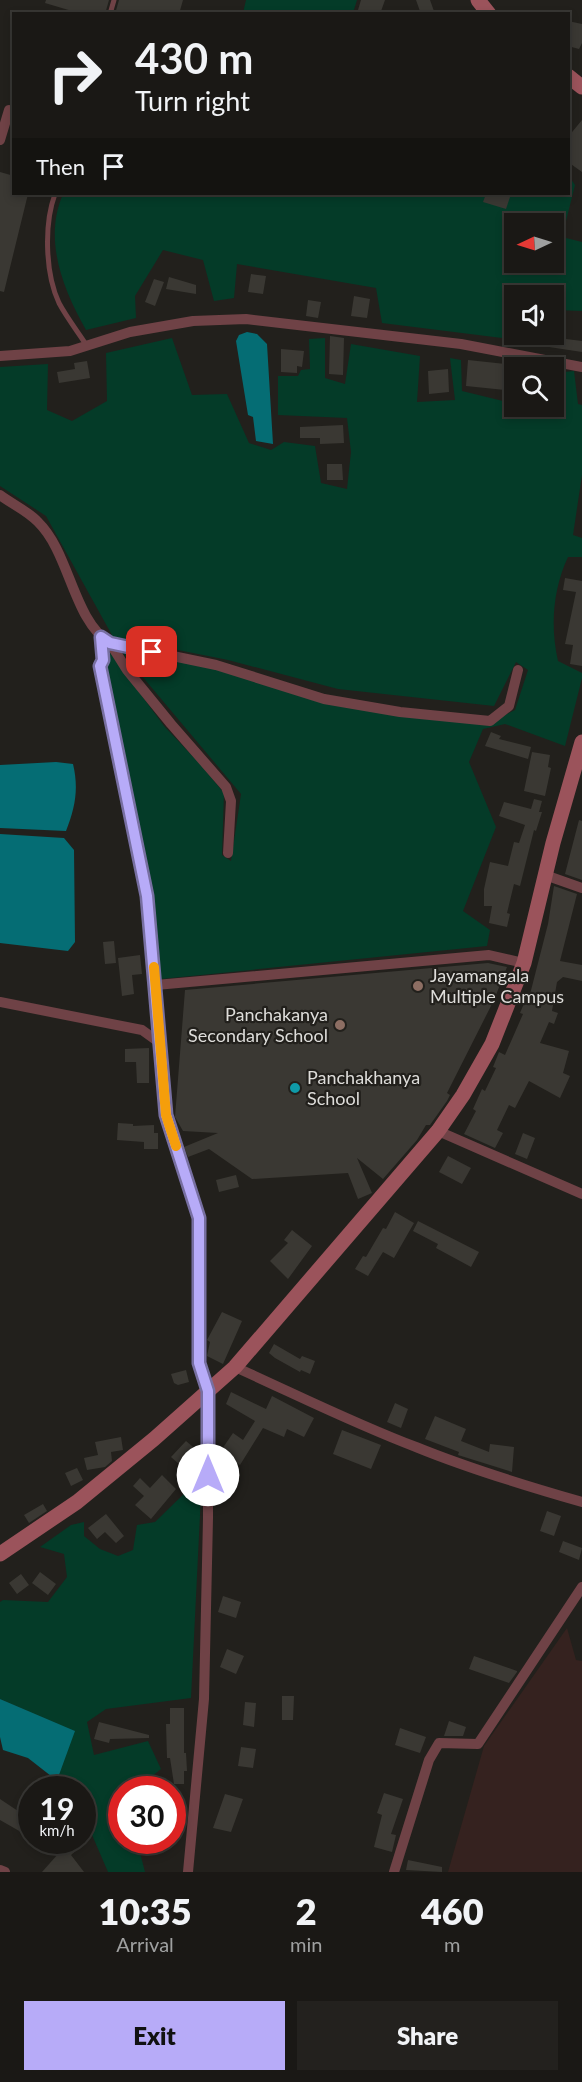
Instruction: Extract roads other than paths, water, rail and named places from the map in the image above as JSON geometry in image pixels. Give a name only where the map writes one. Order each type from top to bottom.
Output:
[{"type":"street","points":[[478,0],[487,12]]},
{"type":"street","points":[[570,78],[582,87]]},
{"type":"street","points":[[0,140],[9,110]]},
{"type":"street","points":[[0,356],[70,351],[130,332],[193,321],[246,319],[461,345],[582,367]]},
{"type":"street","points":[[0,495],[39,522],[59,554],[96,634],[105,640],[171,724],[226,787],[231,801],[228,853]]},
{"type":"street","points":[[105,640],[216,665],[324,699],[400,712],[490,721],[508,706],[518,670]]},
{"type":"street","points":[[105,640],[103,660],[100,666],[147,896],[166,1115],[199,1218],[199,1363],[208,1391],[204,1699],[188,1872]]},
{"type":"street","points":[[0,1554],[77,1502],[154,1439],[235,1367],[438,1131],[463,1095],[492,1044],[525,963],[582,742]]},
{"type":"street","points":[[546,875],[582,888]]},
{"type":"street","points":[[156,985],[489,955],[525,963]]},
{"type":"street","points":[[0,1002],[142,1030],[160,1043]]},
{"type":"street","points":[[438,1131],[582,1194]]},
{"type":"street","points":[[235,1367],[416,1448],[478,1468],[494,1476],[582,1502]]},
{"type":"street","points":[[394,1872],[429,1760],[439,1743],[478,1744],[582,1587]]},
{"type":"street","points":[[0,1870],[5,1872]]},
{"type":"lane","points":[[55,195],[48,213],[48,259],[58,301],[87,346]]},
{"type":"water","points":[[247,332],[257,334],[267,344],[273,444],[256,441],[253,417],[248,415],[236,341],[239,335]]},
{"type":"water","points":[[56,762],[73,764],[75,773],[75,798],[66,831],[0,828],[0,765]]},
{"type":"water","points":[[0,834],[64,838],[74,850],[75,942],[68,951],[0,943]]},
{"type":"water","points":[[0,1699],[75,1731],[59,1775],[51,1776],[28,1758],[3,1750],[0,1737]]},
{"type":"place","name":"Jayamangala Multiple Campus","points":[[418,986]]},
{"type":"place","name":"Panchakanya Secondary School","points":[[340,1025]]},
{"type":"place","name":"Panchakhanya School","points":[[295,1088]]}]
